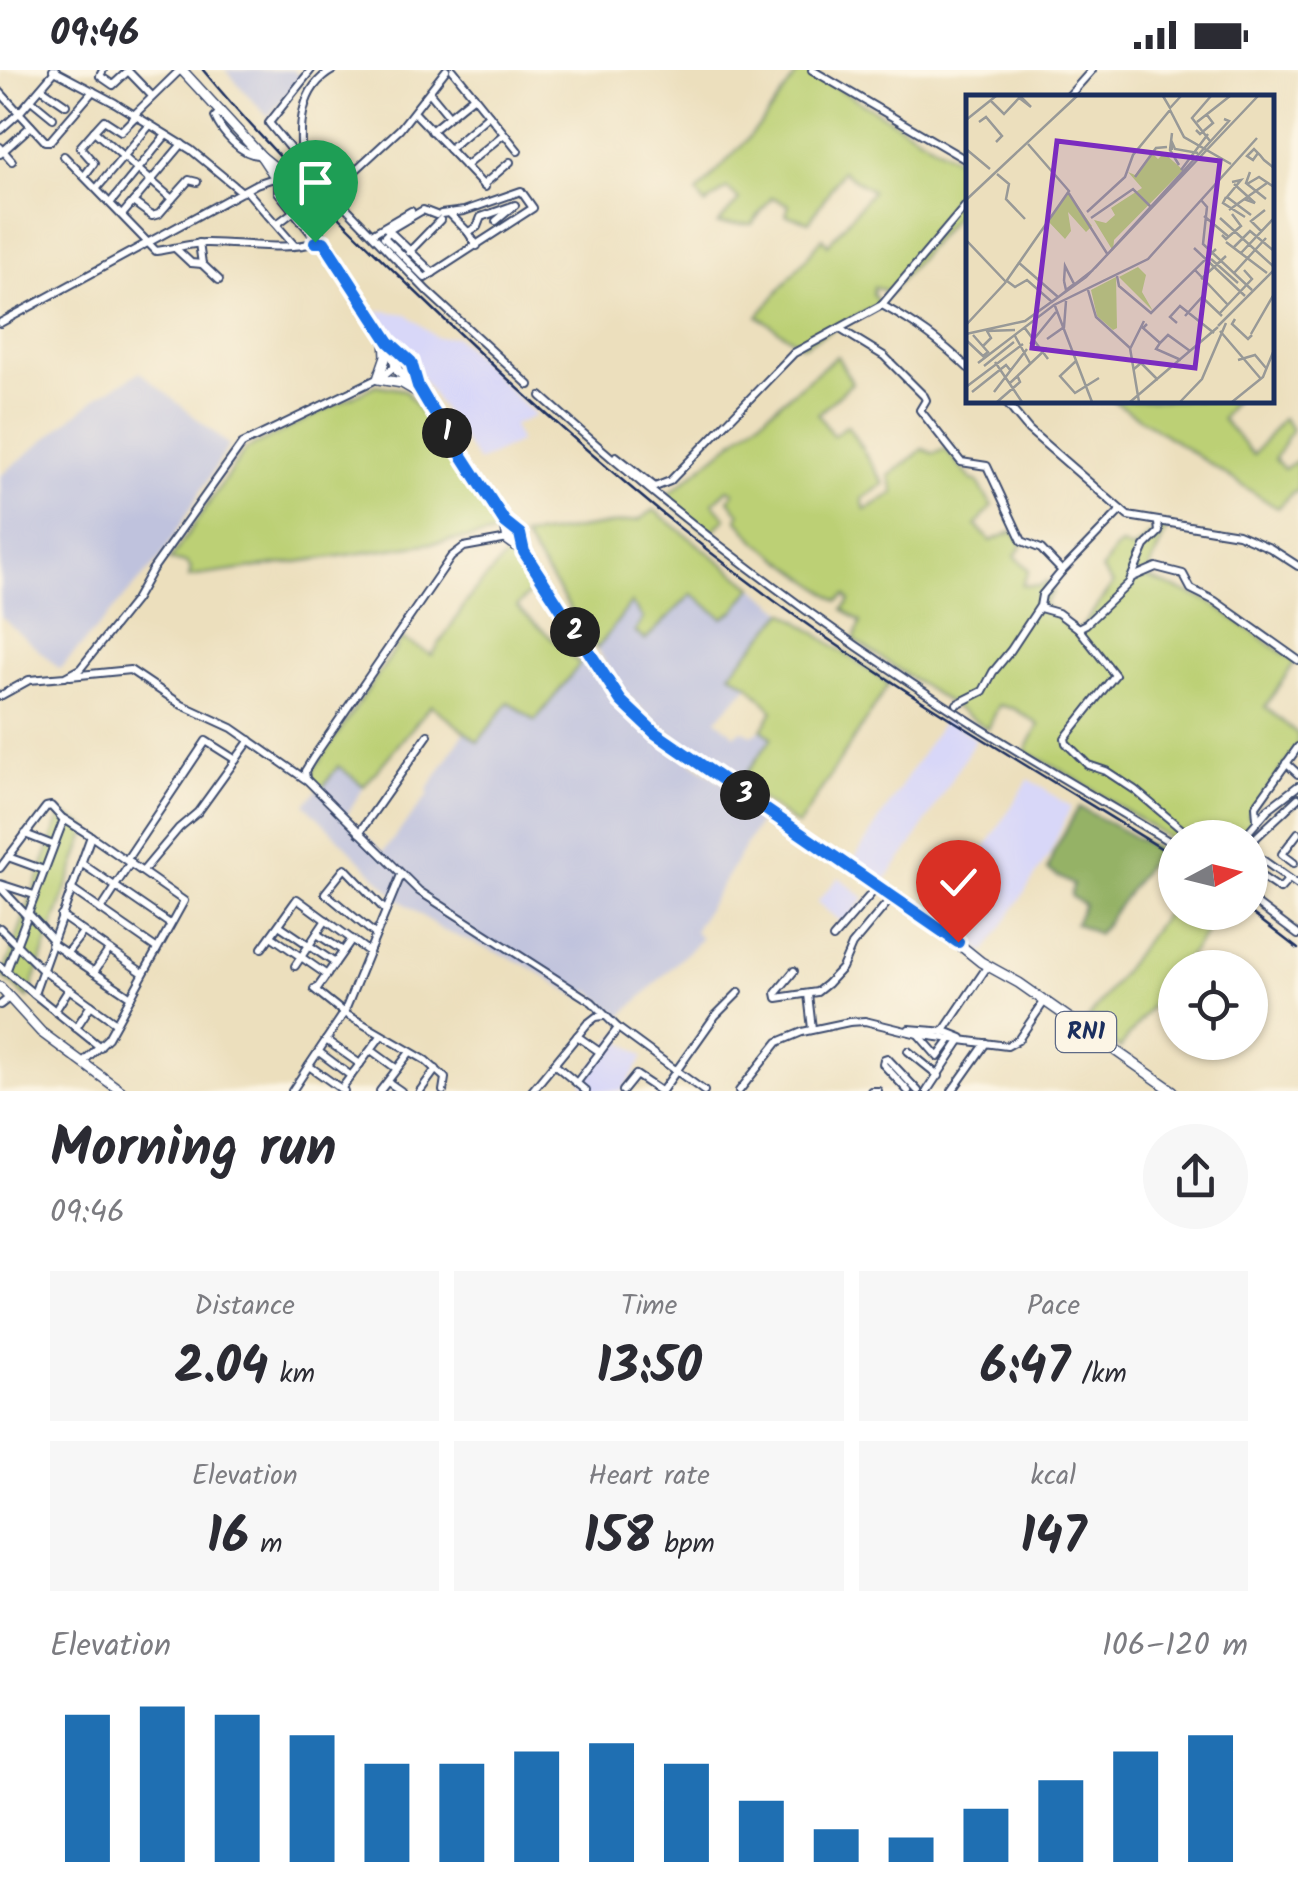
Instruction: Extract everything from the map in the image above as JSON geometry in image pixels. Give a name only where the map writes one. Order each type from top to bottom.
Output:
[{"type":"main road","points":[[178,71],[261,156],[300,204],[402,367]]},
{"type":"main road","points":[[387,338],[380,377],[421,391]]},
{"type":"main road","name":"RN1","points":[[402,367],[598,668],[636,717],[1172,1091]]},
{"type":"main road","points":[[0,988],[41,1032],[121,1091]]},
{"type":"street","points":[[0,130],[55,70],[215,167],[244,191],[296,248]]},
{"type":"street","points":[[103,70],[100,76],[113,85],[128,71],[152,96]]},
{"type":"street","points":[[292,158],[291,150],[268,123],[311,70]]},
{"type":"street","points":[[334,70],[317,82],[302,108],[302,162],[428,291],[529,385]]},
{"type":"street","points":[[334,190],[414,112],[450,70],[518,151]]},
{"type":"street","points":[[812,70],[966,160]]},
{"type":"street","points":[[1069,95],[1092,70]]},
{"type":"street","points":[[85,176],[94,165],[80,146],[104,120],[122,132],[178,71]]},
{"type":"street","points":[[41,88],[66,105]]},
{"type":"street","points":[[0,92],[45,141],[54,140],[93,91]]},
{"type":"street","points":[[430,93],[449,116]]},
{"type":"street","points":[[432,130],[474,96]]},
{"type":"street","points":[[31,100],[54,118]]},
{"type":"street","points":[[414,112],[484,186],[510,162]]},
{"type":"street","points":[[0,115],[8,123]]},
{"type":"street","points":[[449,149],[489,115]]},
{"type":"street","points":[[12,161],[1,151],[32,126]]},
{"type":"street","points":[[97,188],[149,126]]},
{"type":"street","points":[[94,132],[172,199]]},
{"type":"street","points":[[465,166],[504,134]]},
{"type":"street","points":[[111,202],[166,135]]},
{"type":"street","points":[[122,215],[182,144]]},
{"type":"street","points":[[0,323],[147,242],[277,175],[318,235],[296,248],[282,244],[199,243],[156,251],[147,242],[122,215],[111,202],[64,156]]},
{"type":"street","points":[[134,202],[152,216],[189,180],[197,182]]},
{"type":"street","points":[[407,254],[441,215],[521,191],[533,208],[426,278],[407,254],[384,236],[411,211]]},
{"type":"street","points":[[277,224],[300,204]]},
{"type":"street","points":[[600,442],[655,486],[664,486],[794,353],[882,305],[966,204]]},
{"type":"street","points":[[376,232],[422,210],[441,215],[468,232],[477,246]]},
{"type":"street","points":[[468,232],[477,227],[482,217],[493,217],[501,230]]},
{"type":"street","points":[[199,243],[202,264]]},
{"type":"street","points":[[175,248],[219,280]]},
{"type":"street","points":[[882,305],[955,352],[966,366]]},
{"type":"street","points":[[840,330],[884,356],[924,396],[926,400],[920,410],[961,462],[987,466],[1022,541],[1041,548],[1062,571]]},
{"type":"street","points":[[70,676],[86,663],[136,600],[152,570],[242,444],[402,367]]},
{"type":"street","points":[[541,396],[705,535],[865,652],[1158,836]]},
{"type":"street","points":[[1006,402],[1029,430],[1130,518],[1238,534],[1298,566]]},
{"type":"street","points":[[957,704],[984,691],[992,672],[1038,609],[1042,595],[1121,510]]},
{"type":"street","points":[[1078,628],[1106,608],[1137,572],[1145,546],[1160,532],[1158,523]]},
{"type":"street","points":[[306,780],[314,758],[451,557],[464,547],[513,537]]},
{"type":"street","points":[[1137,572],[1158,567],[1182,574],[1191,589],[1215,601],[1298,660]]},
{"type":"street","points":[[1038,609],[1054,610],[1078,628],[1114,675],[1065,740],[1088,765],[1106,771],[1135,790],[1171,820]]},
{"type":"street","points":[[0,696],[28,680],[130,670],[182,705],[226,724],[306,780],[401,875],[434,902],[592,1002],[618,1028],[704,1091]]},
{"type":"street","points":[[359,833],[428,735]]},
{"type":"street","points":[[143,871],[198,812],[250,740]]},
{"type":"street","points":[[100,910],[206,742],[236,760]]},
{"type":"street","points":[[1257,819],[1256,806],[1298,748]]},
{"type":"street","points":[[1286,763],[1298,774]]},
{"type":"street","points":[[1257,819],[1298,786]]},
{"type":"street","points":[[1268,827],[1297,801]]},
{"type":"street","points":[[0,868],[49,806],[184,901],[116,1022],[83,1062]]},
{"type":"street","points":[[64,819],[17,946],[3,969],[100,1046]]},
{"type":"street","points":[[1268,881],[1280,889],[1296,860],[1282,854],[1298,833]]},
{"type":"street","points":[[25,834],[53,844]]},
{"type":"street","points":[[34,994],[90,836]]},
{"type":"street","points":[[7,857],[44,870]]},
{"type":"street","points":[[80,863],[170,924]]},
{"type":"street","points":[[1268,865],[1298,884]]},
{"type":"street","points":[[376,934],[325,893],[345,868],[386,911]]},
{"type":"street","points":[[292,1091],[344,1013],[401,875]]},
{"type":"street","points":[[0,885],[34,895]]},
{"type":"street","points":[[0,885],[66,954],[131,997]]},
{"type":"street","points":[[833,938],[877,887]]},
{"type":"street","points":[[71,889],[156,948]]},
{"type":"street","points":[[794,971],[776,996],[820,991],[842,968],[849,950],[892,897]]},
{"type":"street","points":[[262,948],[298,899],[369,952]]},
{"type":"street","points":[[1268,913],[1298,936]]},
{"type":"street","points":[[61,916],[143,973]]},
{"type":"street","points":[[295,966],[326,920]]},
{"type":"street","points":[[279,925],[335,963]]},
{"type":"street","points":[[0,928],[42,969],[116,1022]]},
{"type":"street","points":[[66,954],[83,932]]},
{"type":"street","points":[[316,934],[343,951]]},
{"type":"street","points":[[271,936],[326,974]]},
{"type":"street","points":[[352,939],[315,990],[344,1013],[436,1069],[446,1078],[443,1091]]},
{"type":"street","points":[[94,972],[109,950]]},
{"type":"street","points":[[943,1032],[989,964]]},
{"type":"street","points":[[54,1011],[69,990]]},
{"type":"street","points":[[623,1091],[637,1075],[661,1091],[715,1016],[739,992]]},
{"type":"street","points":[[808,994],[812,1029]]},
{"type":"street","points":[[0,1005],[9,998]]},
{"type":"street","points":[[908,1030],[1013,1044],[1044,1002]]},
{"type":"street","points":[[76,1028],[92,1005]]},
{"type":"street","points":[[534,1090],[596,1017],[605,1016]]},
{"type":"street","points":[[739,1091],[774,1044],[812,1029],[861,1020],[908,1030],[958,1034],[962,1038]]},
{"type":"street","points":[[578,1081],[618,1028]]},
{"type":"street","points":[[918,1034],[938,1057]]},
{"type":"street","points":[[309,1066],[343,1090],[381,1036]]},
{"type":"street","points":[[578,1036],[600,1052]]},
{"type":"street","points":[[928,1068],[951,1038]]},
{"type":"street","points":[[927,1091],[962,1038]]},
{"type":"street","points":[[326,1040],[360,1064]]},
{"type":"street","points":[[908,1051],[949,1091],[986,1043]]},
{"type":"street","points":[[371,1050],[396,1069]]},
{"type":"street","points":[[318,1052],[351,1076]]},
{"type":"street","points":[[380,1091],[410,1052]]},
{"type":"street","points":[[908,1091],[882,1064],[884,1059],[918,1091]]},
{"type":"street","points":[[554,1064],[586,1091]]},
{"type":"street","points":[[420,1091],[436,1069]]},
{"type":"street","points":[[388,1082],[401,1091]]},
{"type":"shaded area","points":[[225,70],[293,70],[301,77],[268,117]]},
{"type":"shaded area","points":[[376,310],[407,314],[437,338],[455,336],[535,416],[513,425],[519,442],[478,462]]},
{"type":"shaded area","points":[[140,372],[229,445],[161,557],[60,669],[0,616],[0,476],[99,396]]},
{"type":"shaded area","points":[[753,587],[785,612],[731,673],[749,685],[716,719],[735,735],[742,730],[752,735],[762,729],[772,738],[739,783],[656,723],[623,692],[597,649],[631,602],[644,618],[645,640],[692,594],[735,610]]},
{"type":"shaded area","points":[[587,660],[621,708],[650,735],[766,811],[694,931],[702,938],[621,1017],[590,990],[582,999],[523,963],[442,930],[397,898],[305,804],[338,766],[364,786],[346,816],[383,852],[429,794],[427,791],[465,731],[477,742],[509,702],[535,721]]},
{"type":"shaded area","points":[[945,718],[976,739],[913,843],[882,884],[853,861]]},
{"type":"shaded area","points":[[1029,779],[1071,807],[1049,855],[985,953],[940,919]]},
{"type":"shaded area","points":[[839,877],[865,898],[843,924],[817,902]]},
{"type":"shaded area","points":[[615,1036],[644,1057],[622,1091],[591,1091],[581,1083]]},
{"type":"green space","points":[[800,70],[807,70],[966,165],[966,203],[890,292],[874,287],[873,294],[880,304],[802,346],[758,316],[823,238],[828,245],[872,191],[842,171],[809,222],[786,215],[789,205],[772,197],[752,224],[718,224],[739,200],[727,188],[705,205],[697,193],[763,122]]},
{"type":"green space","points":[[837,356],[852,383],[818,414],[833,436],[847,425],[884,484],[862,499],[865,510],[894,493],[889,476],[923,449],[934,454],[945,449],[977,481],[992,506],[976,526],[991,541],[1014,531],[1023,544],[1015,556],[1029,570],[1022,585],[1040,586],[1047,582],[1053,591],[1044,604],[1078,632],[1113,584],[1102,570],[1115,549],[1122,545],[1133,550],[1160,526],[1167,529],[1146,577],[1209,601],[1295,662],[1265,707],[1298,734],[1298,746],[1249,815],[1251,820],[1158,820],[1158,831],[1025,751],[1039,725],[1015,709],[999,705],[988,729],[854,640],[861,622],[843,609],[850,601],[846,595],[838,601],[755,540],[737,519],[740,514],[729,500],[734,492],[728,489],[713,503],[726,518],[710,534],[664,498]]},
{"type":"green space","points":[[376,385],[405,390],[505,533],[189,577],[191,569],[187,563],[170,560],[245,450]]},
{"type":"green space","points":[[1115,402],[1234,402],[1222,419],[1253,455],[1283,418],[1292,429],[1275,459],[1284,469],[1298,460],[1298,492],[1294,491],[1277,508]]},
{"type":"green space","points":[[654,510],[753,587],[735,610],[723,618],[692,594],[645,640],[635,632],[643,618],[631,603],[597,649],[523,537],[639,520]]},
{"type":"green space","points":[[508,554],[535,586],[517,607],[580,664],[535,721],[509,702],[478,742],[431,705],[364,786],[338,766],[320,791],[310,775],[402,639],[432,655],[472,594]]},
{"type":"green space","points":[[785,612],[889,684],[798,826],[739,783],[772,738],[762,729],[773,711],[749,685],[730,673]]},
{"type":"green space","points":[[1079,807],[1158,850],[1098,934],[1075,923],[1084,905],[1071,896],[1073,885],[1048,870],[1053,853]]},
{"type":"green space","points":[[62,813],[88,828],[28,998],[3,976]]},
{"type":"green space","points":[[1158,923],[1158,930],[1208,930],[1193,950],[1158,950],[1158,997],[1120,1048],[1084,1025]]},
{"type":"railway","points":[[203,70],[282,159],[394,272],[513,384],[652,505],[844,650],[1158,847]]},
{"type":"railway","points":[[1268,926],[1298,949]]},
{"type":"route","points":[[315,242],[324,242],[389,342],[410,361],[428,403],[505,522],[520,534],[524,552],[628,709],[655,733],[958,942]]}]
